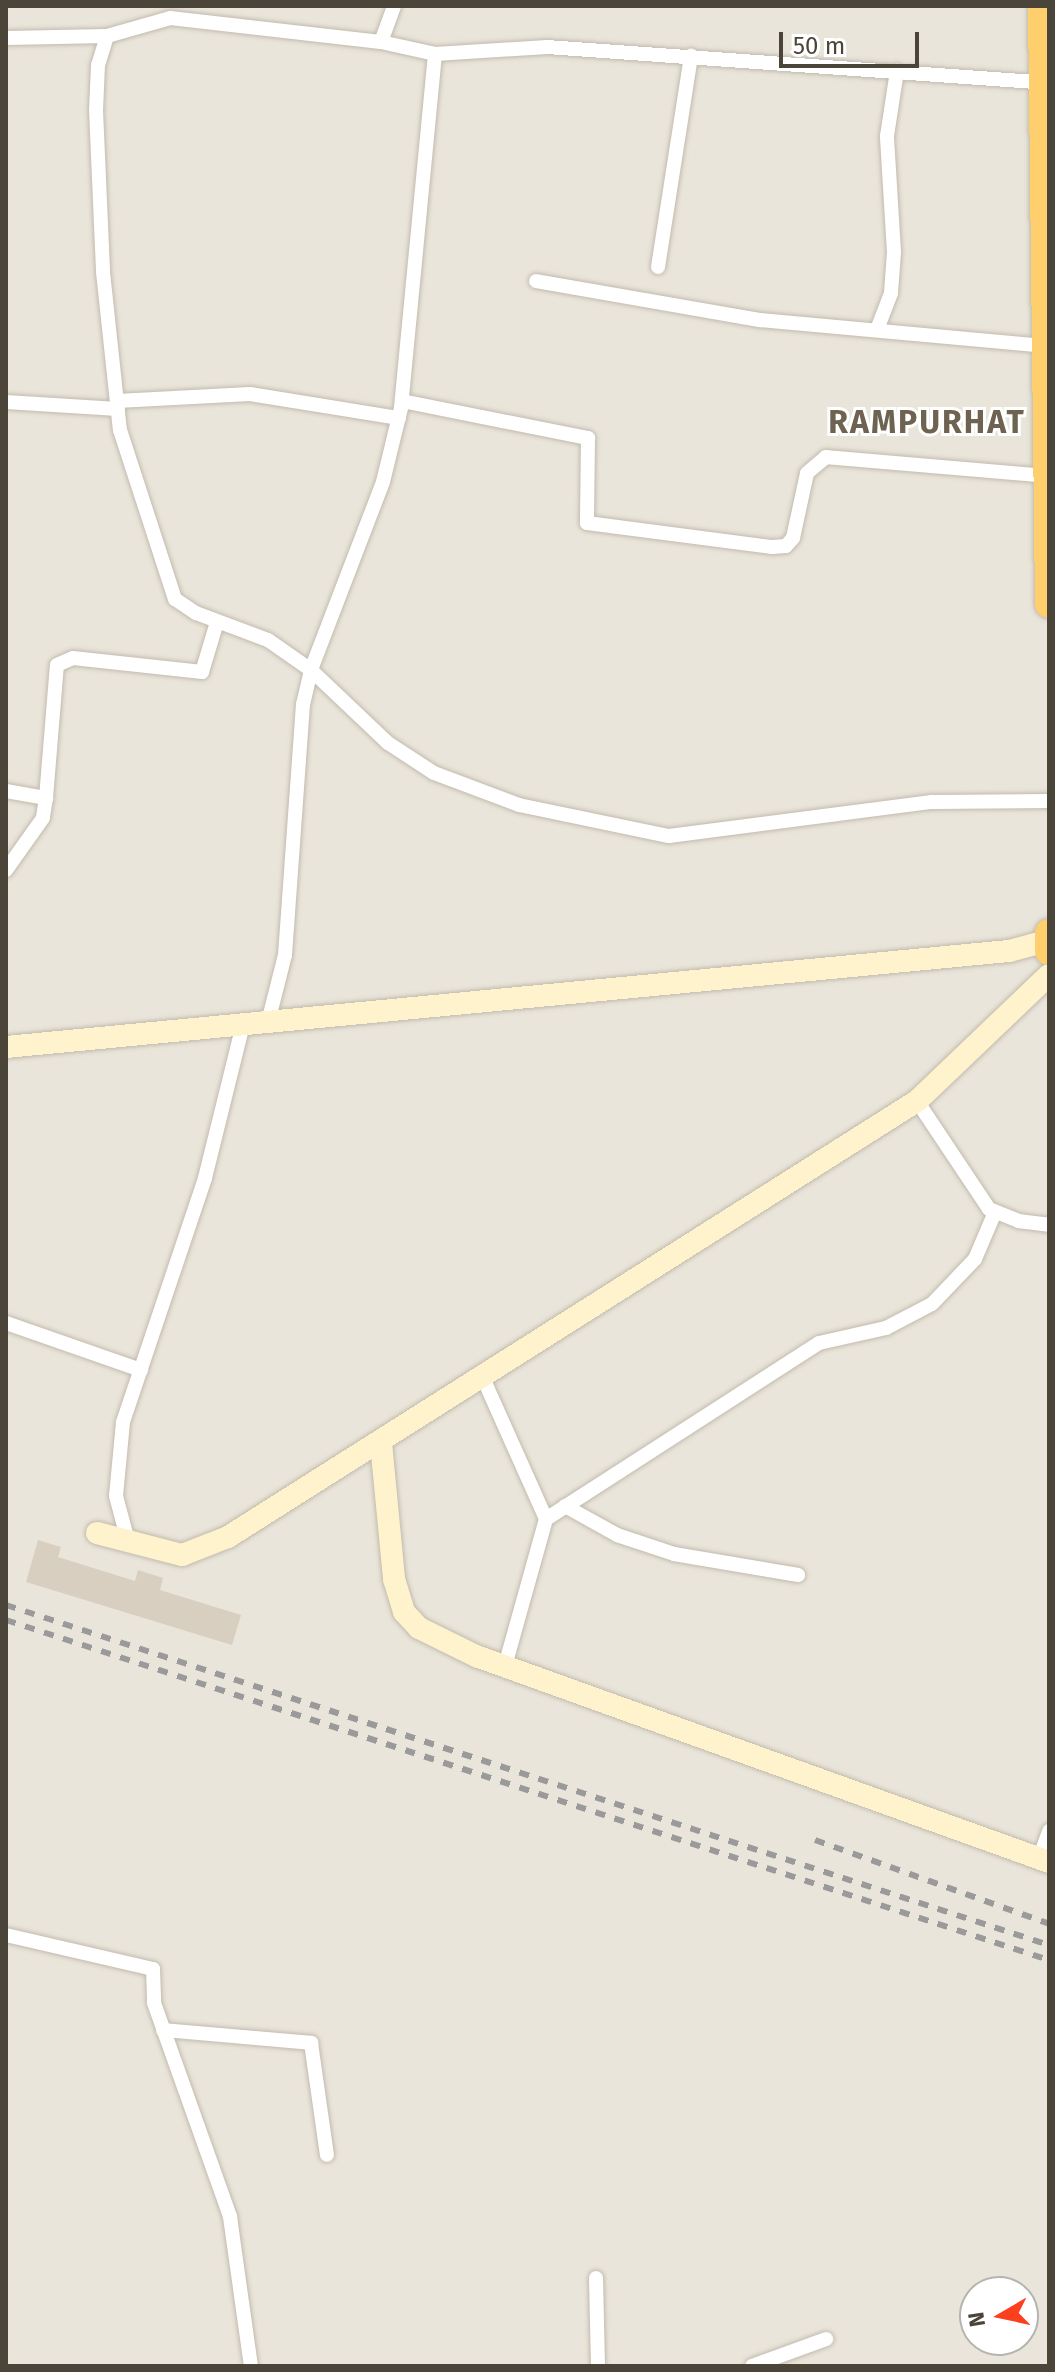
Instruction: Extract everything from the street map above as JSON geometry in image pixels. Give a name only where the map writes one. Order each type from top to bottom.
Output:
[{"type":"highway","points":[[1042,6],[1047,83],[1049,604]]},
{"type":"street","points":[[381,42],[394,6]]},
{"type":"street","points":[[6,38],[107,36],[174,12],[381,42],[435,54],[524,46],[1047,83]]},
{"type":"street","points":[[107,36],[98,65],[96,110],[103,272],[118,405],[175,599],[217,622],[268,640],[311,670],[388,743],[434,773],[519,805],[669,836],[932,802],[1049,801]]},
{"type":"street","points":[[268,1022],[285,955],[303,704],[311,670],[383,482],[402,401],[435,54]]},
{"type":"street","points":[[658,267],[691,56]]},
{"type":"street","points":[[878,327],[892,279],[887,136],[897,71]]},
{"type":"street","points":[[536,281],[760,320],[878,327],[947,340],[1047,346]]},
{"type":"street","points":[[6,402],[118,405],[250,394],[399,418]]},
{"type":"street","points":[[402,401],[588,438],[587,523],[772,547],[786,546],[793,538],[807,473],[826,457],[1048,476]]},
{"type":"street","points":[[6,870],[43,818],[57,665],[73,658],[97,659],[202,672],[217,622]]},
{"type":"street","points":[[6,791],[46,798]]},
{"type":"street","points":[[6,1047],[1009,951],[1048,942]]},
{"type":"street","points":[[97,1533],[182,1555],[208,1548],[381,1443],[917,1101],[1049,975]]},
{"type":"street","points":[[128,1541],[116,1496],[116,1451],[205,1178],[243,1024]]},
{"type":"street","points":[[917,1101],[995,1212],[1049,1225]]},
{"type":"street","points":[[546,1519],[819,1343],[886,1328],[932,1304],[975,1259],[995,1212]]},
{"type":"street","points":[[6,1323],[141,1370]]},
{"type":"street","points":[[483,1378],[546,1519],[505,1666]]},
{"type":"street","points":[[381,1443],[394,1579],[404,1612],[429,1634],[505,1666],[1044,1860],[1049,1831]]},
{"type":"street","points":[[565,1506],[617,1535],[674,1554],[798,1575]]},
{"type":"street","points":[[6,1935],[153,1969],[154,2003],[230,2217],[251,2366]]},
{"type":"street","points":[[163,2030],[311,2043],[327,2155]]},
{"type":"street","points":[[596,2278],[598,2366]]},
{"type":"street","points":[[752,2366],[826,2339]]},
{"type":"shaded area","points":[[6,6],[1049,6],[1049,2366],[6,2366]]},
{"type":"building","points":[[38,1540],[61,1547],[58,1557],[135,1581],[138,1570],[163,1578],[160,1590],[241,1615],[232,1645],[26,1582]]},
{"type":"railway","points":[[6,1605],[1049,1945]]},
{"type":"railway","points":[[6,1620],[1049,1960]]},
{"type":"railway","points":[[815,1840],[1049,1924]]},
{"type":"district","name":"RAMPURHAT","points":[[927,422]]}]
